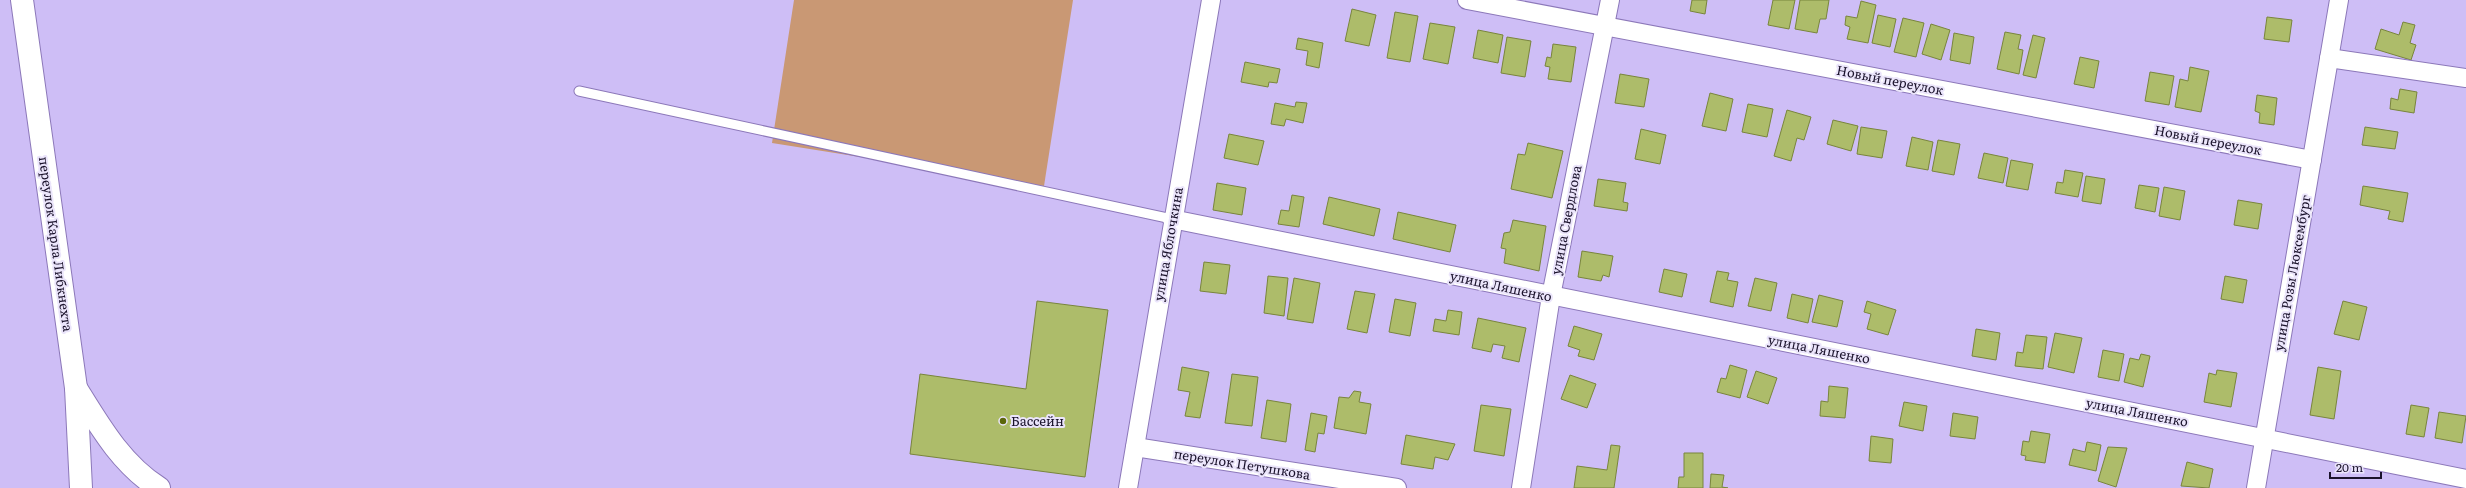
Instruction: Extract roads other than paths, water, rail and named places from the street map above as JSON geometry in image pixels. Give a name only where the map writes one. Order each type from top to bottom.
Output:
[{"type":"main road","name":"переулок Карла Либкнехта","points":[[22,0],[76,388],[81,488]]},
{"type":"main road","points":[[76,388],[106,436],[130,464],[159,488]]},
{"type":"street","name":"улица Яблочкина","points":[[1128,488],[1172,218],[1211,0]]},
{"type":"street","name":"Новый переулок","points":[[1467,0],[2312,160]]},
{"type":"street","name":"улица Свердлова","points":[[1521,488],[1551,296],[1610,0]]},
{"type":"street","name":"улица Розы Люксембург","points":[[2256,488],[2339,0]]},
{"type":"street","points":[[2329,58],[2466,78]]},
{"type":"street","name":"улица Ляшенко","points":[[1172,218],[1551,296],[2264,437],[2466,480]]},
{"type":"street","name":"переулок Петушкова","points":[[1135,447],[1397,488]]},
{"type":"lane","points":[[579,91],[1172,218]]},
{"type":"place","name":"Бассейн","points":[[1003,421]]}]
